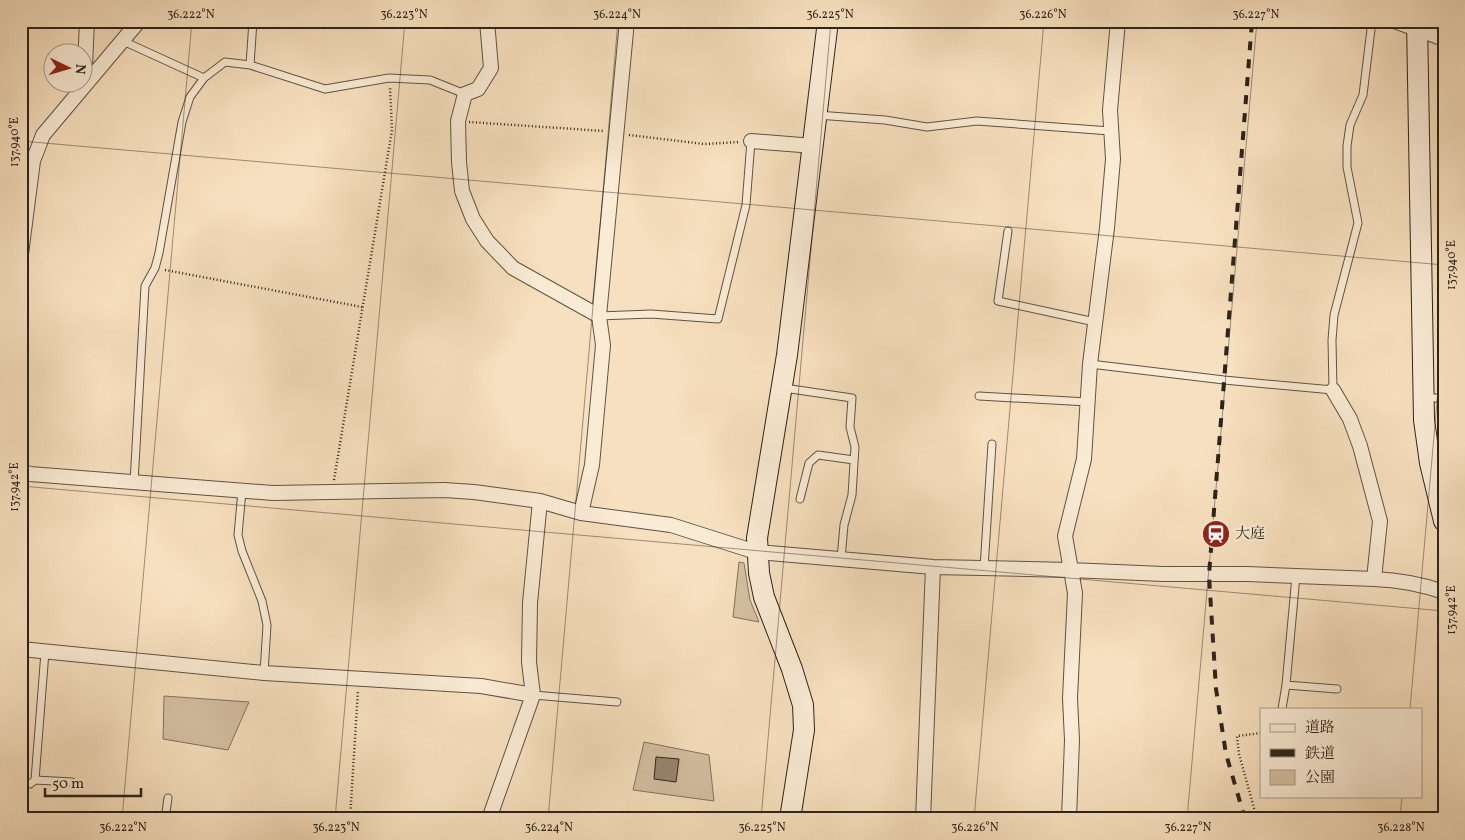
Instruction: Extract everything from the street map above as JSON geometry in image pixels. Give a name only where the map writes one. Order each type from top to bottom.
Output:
[{"type":"street","points":[[86,42],[87,21]]},
{"type":"street","points":[[92,73],[123,41],[138,21]]},
{"type":"street","points":[[487,21],[491,68],[478,89],[464,94],[458,121],[462,191],[473,219],[487,241],[513,268],[599,316]]},
{"type":"street","points":[[581,513],[592,465],[603,345],[599,316],[627,21]]},
{"type":"street","points":[[790,819],[804,730],[803,705],[792,669],[764,597],[756,552],[782,387],[814,146],[828,21]]},
{"type":"street","points":[[1069,819],[1072,740],[1070,698],[1074,593],[1065,536],[1084,459],[1090,364],[1107,228],[1113,159],[1110,110],[1118,21]]},
{"type":"street","points":[[1394,21],[1417,26],[1444,39]]},
{"type":"street","points":[[1417,26],[1424,420],[1430,463],[1444,521]]},
{"type":"street","points":[[21,254],[33,161],[43,136],[76,92]]},
{"type":"street","points":[[751,141],[814,146]]},
{"type":"street","points":[[1333,390],[1350,419],[1360,446],[1380,521],[1374,578]]},
{"type":"street","points":[[21,471],[30,474],[273,493],[444,490],[474,492],[540,501],[581,513],[671,525],[756,552],[933,567],[1374,578],[1400,581],[1444,592]]},
{"type":"street","points":[[489,819],[533,695],[529,662],[530,603],[540,501]]},
{"type":"street","points":[[923,819],[933,567]]},
{"type":"street","points":[[21,649],[264,673],[481,686],[533,695]]},
{"type":"lane","points":[[250,65],[253,21]]},
{"type":"lane","points":[[1090,364],[1224,380],[1333,390],[1334,315],[1358,223],[1346,168],[1347,146],[1350,125],[1363,95],[1372,21]]},
{"type":"lane","points":[[123,41],[204,78]]},
{"type":"lane","points":[[134,483],[145,286],[155,268],[159,253],[182,122],[190,96],[204,78],[225,62],[250,65],[325,89],[389,78],[430,80],[464,94]]},
{"type":"lane","points":[[817,115],[885,120],[927,127],[977,121],[1110,132]]},
{"type":"lane","points":[[599,316],[651,314],[718,319],[746,205],[751,141]]},
{"type":"lane","points":[[1008,231],[998,301],[1095,322]]},
{"type":"lane","points":[[782,387],[852,398],[850,427],[855,447],[852,495],[844,525],[841,559]]},
{"type":"lane","points":[[979,396],[1088,402]]},
{"type":"lane","points":[[1424,398],[1444,398]]},
{"type":"lane","points":[[984,568],[992,444]]},
{"type":"lane","points":[[800,499],[809,463],[818,456],[854,460]]},
{"type":"lane","points":[[242,491],[238,535],[242,551],[262,601],[267,625],[264,673]]},
{"type":"lane","points":[[1282,708],[1296,576]]},
{"type":"lane","points":[[35,780],[45,652]]},
{"type":"lane","points":[[1286,685],[1337,689]]},
{"type":"lane","points":[[533,695],[617,702]]},
{"type":"lane","points":[[21,783],[30,784],[35,780],[72,782]]},
{"type":"lane","points":[[165,819],[168,798]]},
{"type":"path","points":[[332,492],[392,130],[389,78]]},
{"type":"path","points":[[458,121],[616,132],[704,144],[751,141]]},
{"type":"path","points":[[155,268],[362,307]]},
{"type":"path","points":[[350,819],[359,679]]},
{"type":"path","points":[[1257,819],[1239,754],[1237,736],[1260,733]]},
{"type":"green space","points":[[739,562],[744,563],[750,600],[759,622],[733,617]]},
{"type":"green space","points":[[164,696],[249,702],[228,750],[163,739]]},
{"type":"green space","points":[[644,742],[709,755],[714,801],[633,790]]},
{"type":"building","points":[[656,757],[679,759],[676,782],[654,779]]},
{"type":"railway","points":[[1245,819],[1226,754],[1216,689],[1209,575],[1252,21]]},
{"type":"place","name":"大庭","points":[[1216,534]]}]
